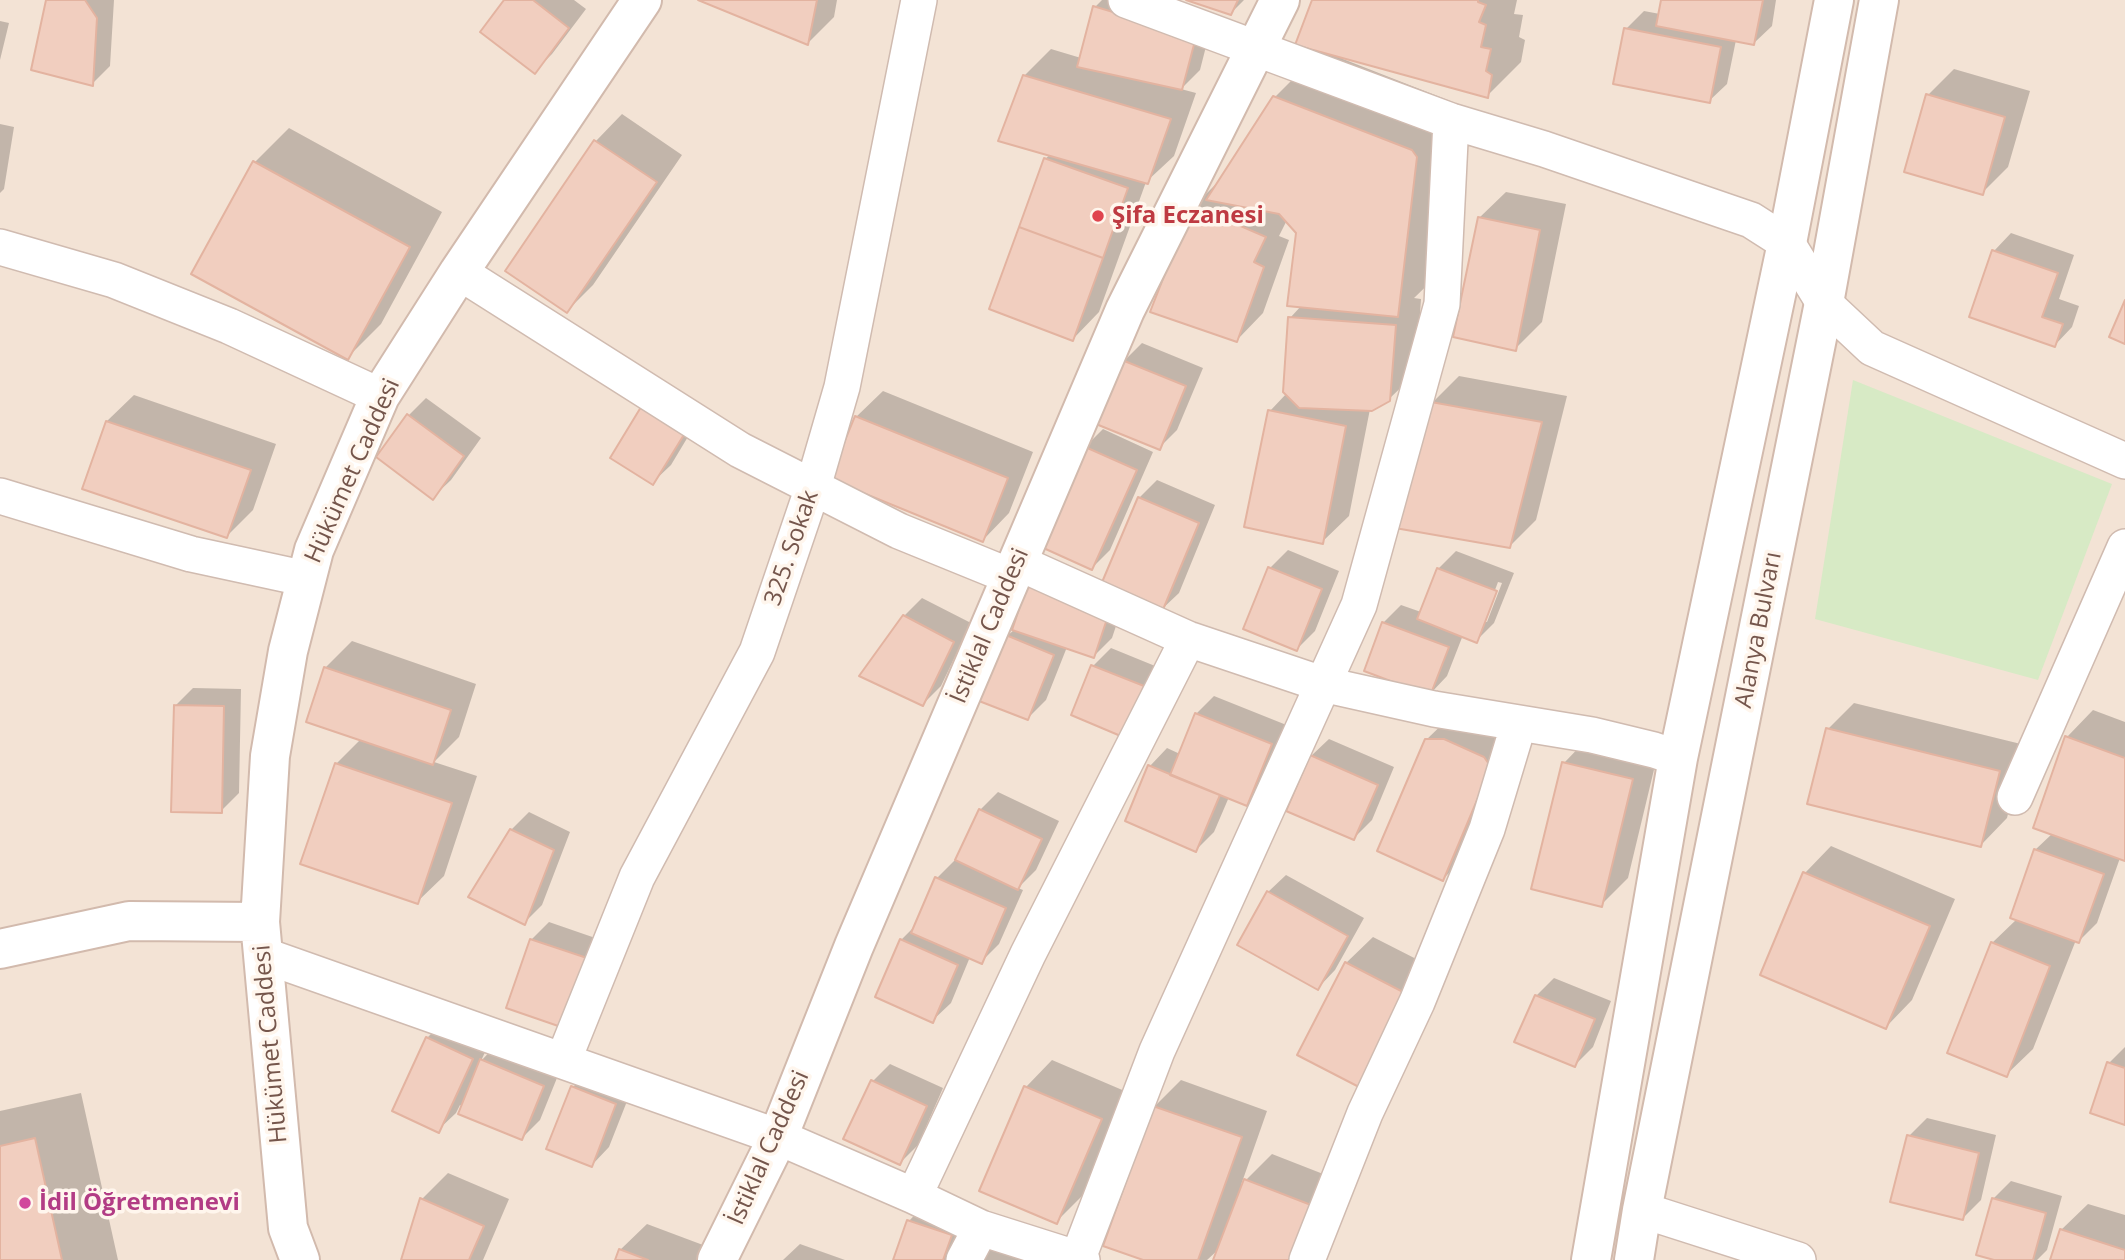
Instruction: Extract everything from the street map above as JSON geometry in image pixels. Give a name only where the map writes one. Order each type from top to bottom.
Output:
[{"type":"street","name":"Hükümet Caddesi","points":[[300,1260],[288,1228],[261,938],[270,756],[288,651],[314,550],[380,396],[459,272],[642,0]]},
{"type":"street","name":"325. Sokak","points":[[563,1061],[637,877],[757,652],[813,487],[842,387],[919,0]]},
{"type":"street","points":[[1126,0],[1451,121],[1544,149],[1751,220],[1787,243],[1824,303],[1872,348],[2125,461]]},
{"type":"street","name":"İstiklal Caddesi","points":[[717,1260],[778,1137],[854,946],[1125,310],[1280,0]]},
{"type":"street","points":[[1591,1260],[1678,758],[1787,243],[1834,0]]},
{"type":"street","name":"Alanya Bulvarı","points":[[1634,1260],[1824,303],[1879,0]]},
{"type":"street","points":[[0,949],[129,921],[261,938],[563,1061],[778,1137],[981,1228],[1080,1259],[1157,1051],[1359,605],[1442,304],[1451,121]]},
{"type":"street","points":[[0,247],[114,281],[229,326],[380,396]]},
{"type":"street","points":[[459,272],[740,450],[899,531],[1014,570],[1188,639],[1322,684],[1434,709],[1592,735],[1678,758]]},
{"type":"street","points":[[0,496],[191,554],[307,579]]},
{"type":"street","points":[[2015,797],[2125,547]]},
{"type":"street","points":[[914,1196],[1028,954],[1188,639]]},
{"type":"street","points":[[1307,1260],[1365,1113],[1417,1002],[1482,841],[1520,723]]},
{"type":"street","points":[[1642,1210],[1798,1260]]},
{"type":"street","points":[[964,1260],[981,1228]]},
{"type":"shaded area","points":[[0,0],[2125,0],[2125,1260],[0,1260]]},
{"type":"green space","points":[[1853,380],[2112,484],[2038,680],[1815,619]]},
{"type":"building","points":[[46,0],[85,0],[97,18],[93,86],[31,70]]},
{"type":"building","points":[[504,0],[533,0],[569,28],[535,74],[480,32]]},
{"type":"building","points":[[698,0],[817,0],[808,45]]},
{"type":"building","points":[[1186,0],[1238,0],[1231,15]]},
{"type":"building","points":[[1312,0],[1478,0],[1486,5],[1479,22],[1486,25],[1481,47],[1491,49],[1486,71],[1492,75],[1488,98],[1295,45]]},
{"type":"building","points":[[1661,0],[1763,0],[1754,45],[1656,26]]},
{"type":"building","points":[[1093,6],[1196,37],[1182,90],[1077,67]]},
{"type":"building","points":[[1624,28],[1721,47],[1710,103],[1613,84]]},
{"type":"building","points":[[1023,75],[1171,119],[1148,184],[998,141]]},
{"type":"building","points":[[1926,94],[2005,117],[1983,195],[1904,172]]},
{"type":"building","points":[[1273,96],[1412,150],[1417,157],[1398,317],[1287,306],[1296,233],[1279,214],[1206,200]]},
{"type":"building","points":[[594,140],[657,182],[567,313],[505,271]]},
{"type":"building","points":[[1044,158],[1128,188],[1103,258],[1019,227]]},
{"type":"building","points":[[253,161],[410,247],[348,360],[191,274]]},
{"type":"building","points":[[1192,205],[1266,237],[1254,262],[1264,267],[1237,342],[1150,312]]},
{"type":"building","points":[[1478,217],[1540,230],[1516,351],[1453,337]]},
{"type":"building","points":[[1019,227],[1103,258],[1073,341],[989,309]]},
{"type":"building","points":[[1992,250],[2058,273],[2042,317],[2063,324],[2055,347],[1969,317]]},
{"type":"building","points":[[2125,300],[2125,344],[2109,337]]},
{"type":"building","points":[[1288,317],[1396,325],[1390,401],[1372,411],[1299,408],[1283,392]]},
{"type":"building","points":[[1122,360],[1186,386],[1160,450],[1096,424]]},
{"type":"building","points":[[1431,402],[1542,422],[1510,548],[1395,528]]},
{"type":"building","points":[[641,407],[685,433],[653,485],[610,458]]},
{"type":"building","points":[[1268,410],[1346,426],[1323,544],[1244,527]]},
{"type":"building","points":[[407,414],[464,456],[433,500],[376,457]]},
{"type":"building","points":[[855,416],[1008,478],[983,542],[829,479]]},
{"type":"building","points":[[106,421],[251,470],[227,538],[82,489]]},
{"type":"building","points":[[1083,446],[1137,470],[1092,570],[1039,546]]},
{"type":"building","points":[[1138,497],[1199,523],[1162,612],[1100,587]]},
{"type":"building","points":[[1268,567],[1322,589],[1297,651],[1243,629]]},
{"type":"building","points":[[1437,568],[1497,591],[1477,643],[1417,619]]},
{"type":"building","points":[[1028,582],[1110,610],[1094,658],[1012,630]]},
{"type":"building","points":[[903,615],[954,642],[923,706],[859,676]]},
{"type":"building","points":[[1382,622],[1449,647],[1430,696],[1364,671]]},
{"type":"building","points":[[1006,635],[1054,655],[1028,720],[979,701]]},
{"type":"building","points":[[1091,665],[1144,686],[1123,737],[1071,715]]},
{"type":"building","points":[[324,667],[451,710],[433,765],[306,722]]},
{"type":"building","points":[[174,705],[224,706],[222,813],[171,812]]},
{"type":"building","points":[[1195,713],[1272,744],[1247,806],[1170,775]]},
{"type":"building","points":[[1826,728],[2000,771],[1981,847],[1807,804]]},
{"type":"building","points":[[2065,736],[2125,758],[2125,861],[2033,828]]},
{"type":"building","points":[[1425,739],[1444,739],[1484,757],[1491,767],[1443,881],[1377,851]]},
{"type":"building","points":[[1310,755],[1378,785],[1354,840],[1286,811]]},
{"type":"building","points":[[1562,762],[1633,779],[1602,907],[1531,889]]},
{"type":"building","points":[[335,763],[452,803],[418,904],[300,864]]},
{"type":"building","points":[[1148,765],[1220,795],[1196,852],[1125,821]]},
{"type":"building","points":[[979,809],[1042,839],[1018,890],[955,860]]},
{"type":"building","points":[[510,829],[554,850],[525,925],[468,897]]},
{"type":"building","points":[[2034,849],[2104,874],[2079,943],[2010,918]]},
{"type":"building","points":[[1803,872],[1930,926],[1886,1029],[1760,975]]},
{"type":"building","points":[[935,877],[1006,908],[982,964],[911,933]]},
{"type":"building","points":[[1267,891],[1348,936],[1318,990],[1237,945]]},
{"type":"building","points":[[530,939],[587,958],[564,1028],[506,1008]]},
{"type":"building","points":[[900,939],[958,965],[933,1023],[875,997]]},
{"type":"building","points":[[1991,942],[2050,966],[2007,1077],[1947,1053]]},
{"type":"building","points":[[1345,962],[1407,994],[1359,1087],[1297,1055]]},
{"type":"building","points":[[1535,995],[1595,1019],[1575,1067],[1514,1042]]},
{"type":"building","points":[[426,1037],[473,1059],[439,1133],[392,1111]]},
{"type":"building","points":[[480,1059],[544,1086],[522,1140],[458,1114]]},
{"type":"building","points":[[2107,1062],[2125,1068],[2125,1125],[2090,1113]]},
{"type":"building","points":[[871,1080],[927,1106],[900,1165],[843,1139]]},
{"type":"building","points":[[571,1086],[616,1104],[592,1167],[546,1149]]},
{"type":"building","points":[[1024,1086],[1102,1119],[1057,1224],[979,1191]]},
{"type":"building","points":[[1153,1106],[1242,1137],[1198,1260],[1143,1260],[1103,1246]]},
{"type":"building","points":[[1907,1135],[1979,1153],[1963,1220],[1890,1202]]},
{"type":"building","name":"İdil Öğretmenevi","points":[[35,1138],[62,1260],[0,1260],[0,1146]]},
{"type":"building","points":[[1244,1179],[1311,1205],[1289,1260],[1213,1260]]},
{"type":"building","points":[[420,1198],[484,1226],[469,1260],[401,1260]]},
{"type":"building","points":[[1992,1198],[2046,1213],[2033,1260],[1994,1260],[1976,1255]]},
{"type":"building","points":[[907,1220],[952,1235],[943,1260],[893,1260]]},
{"type":"building","points":[[2060,1229],[2125,1250],[2125,1260],[2050,1260]]},
{"type":"building","points":[[619,1249],[648,1260],[615,1260]]},
{"type":"place","name":"Şifa Eczanesi","points":[[1098,216]]},
{"type":"place","name":"İdil Öğretmenevi","points":[[25,1203]]}]
